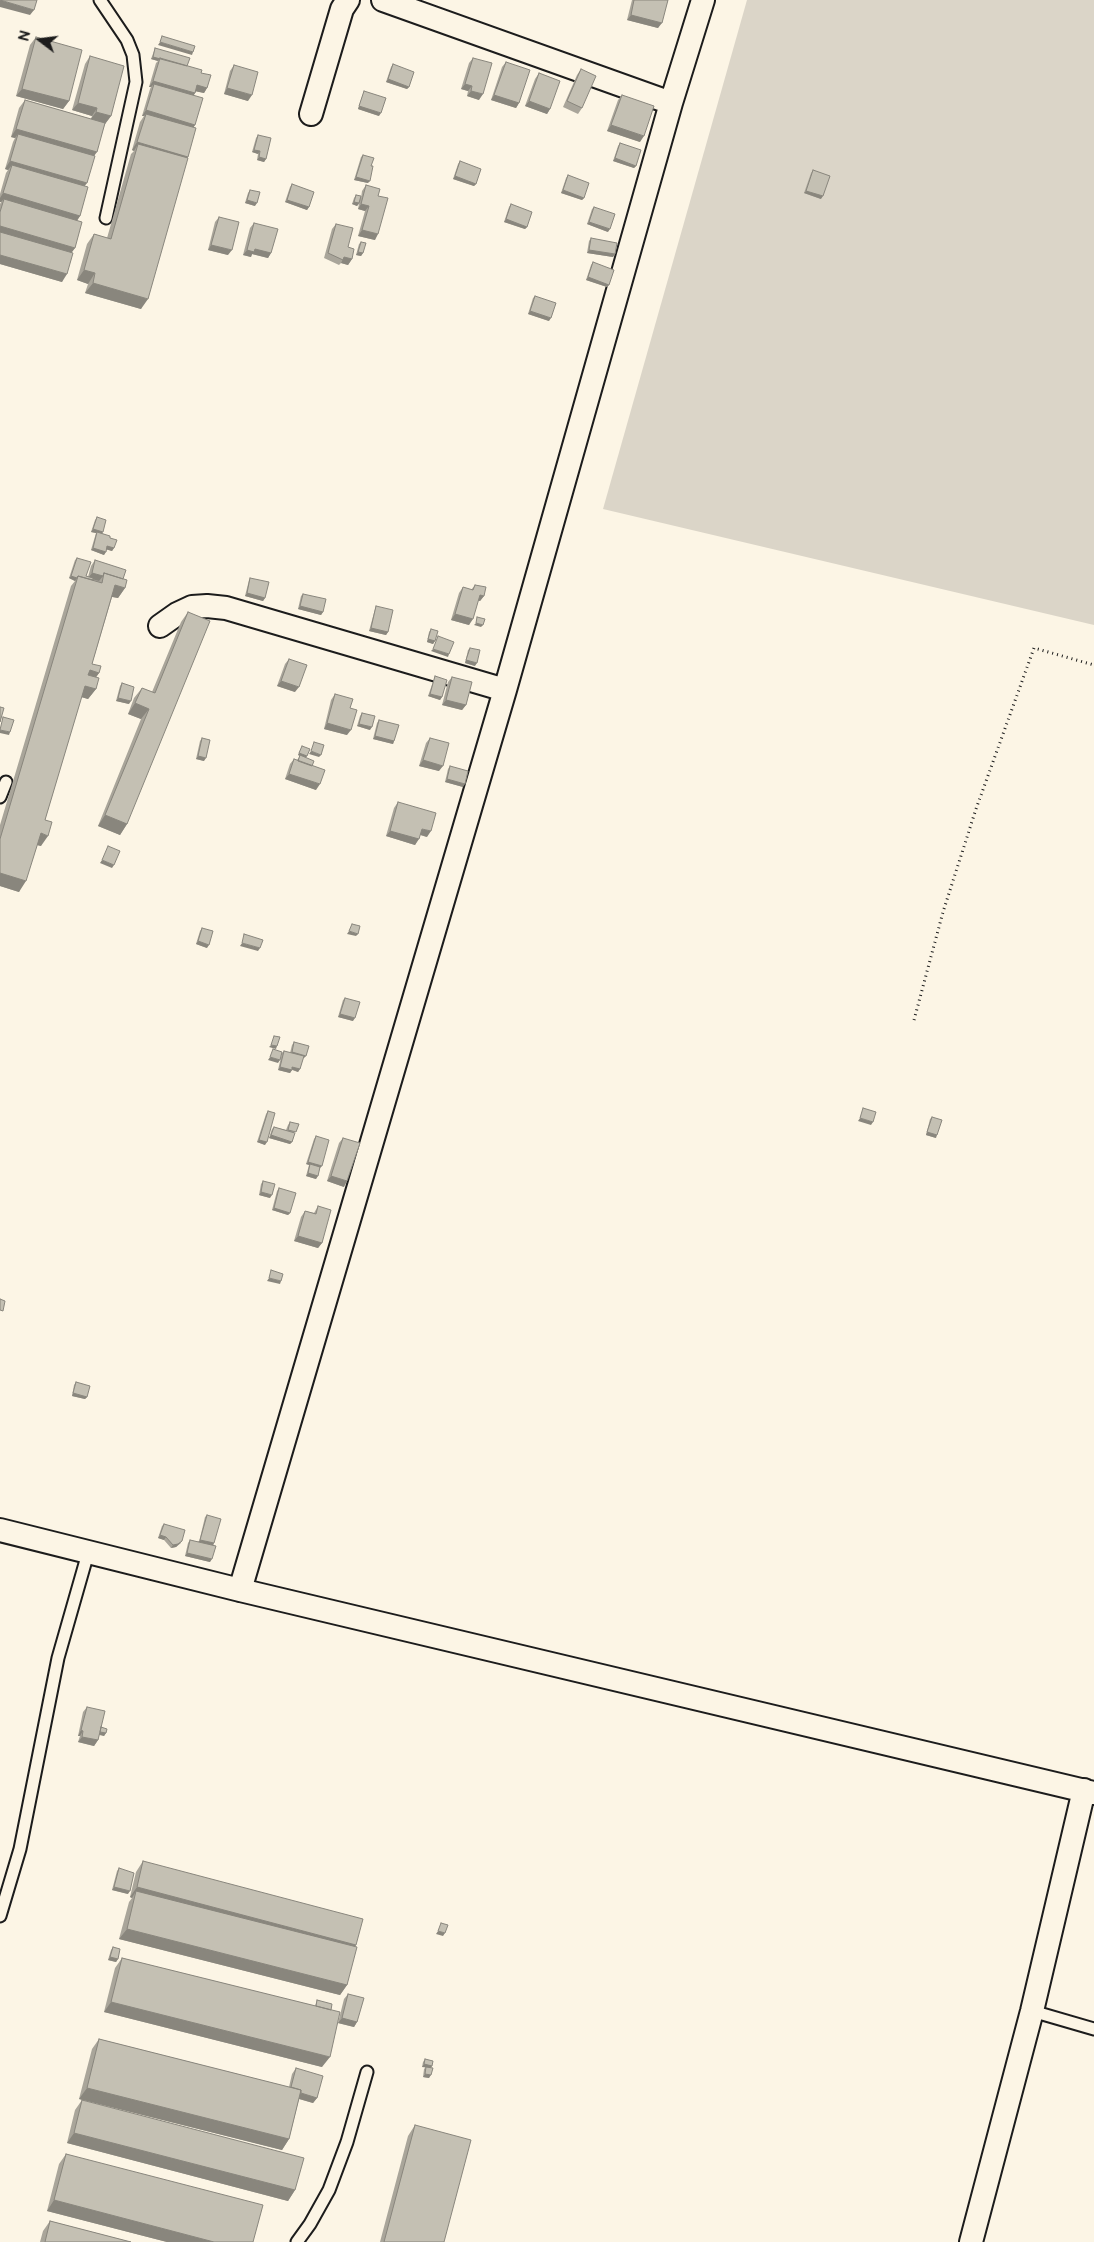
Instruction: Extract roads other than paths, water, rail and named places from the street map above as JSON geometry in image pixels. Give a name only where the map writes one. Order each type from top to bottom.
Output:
[{"type":"street","points":[[311,114],[342,9],[348,0]]},
{"type":"street","points":[[383,0],[671,103]]},
{"type":"street","points":[[240,1590],[505,690],[671,103],[703,0]]},
{"type":"street","points":[[160,626],[177,614],[192,607],[226,608],[505,690]]},
{"type":"street","points":[[0,1530],[240,1590],[1089,1792],[971,2242]]},
{"type":"lane","points":[[100,0],[127,40],[133,55],[136,82],[106,218]]},
{"type":"lane","points":[[0,797],[6,782]]},
{"type":"lane","points":[[0,1916],[24,1832],[58,1658],[88,1552]]},
{"type":"lane","points":[[1032,2011],[1094,2029]]},
{"type":"lane","points":[[297,2242],[330,2190],[347,2142],[367,2072]]}]
